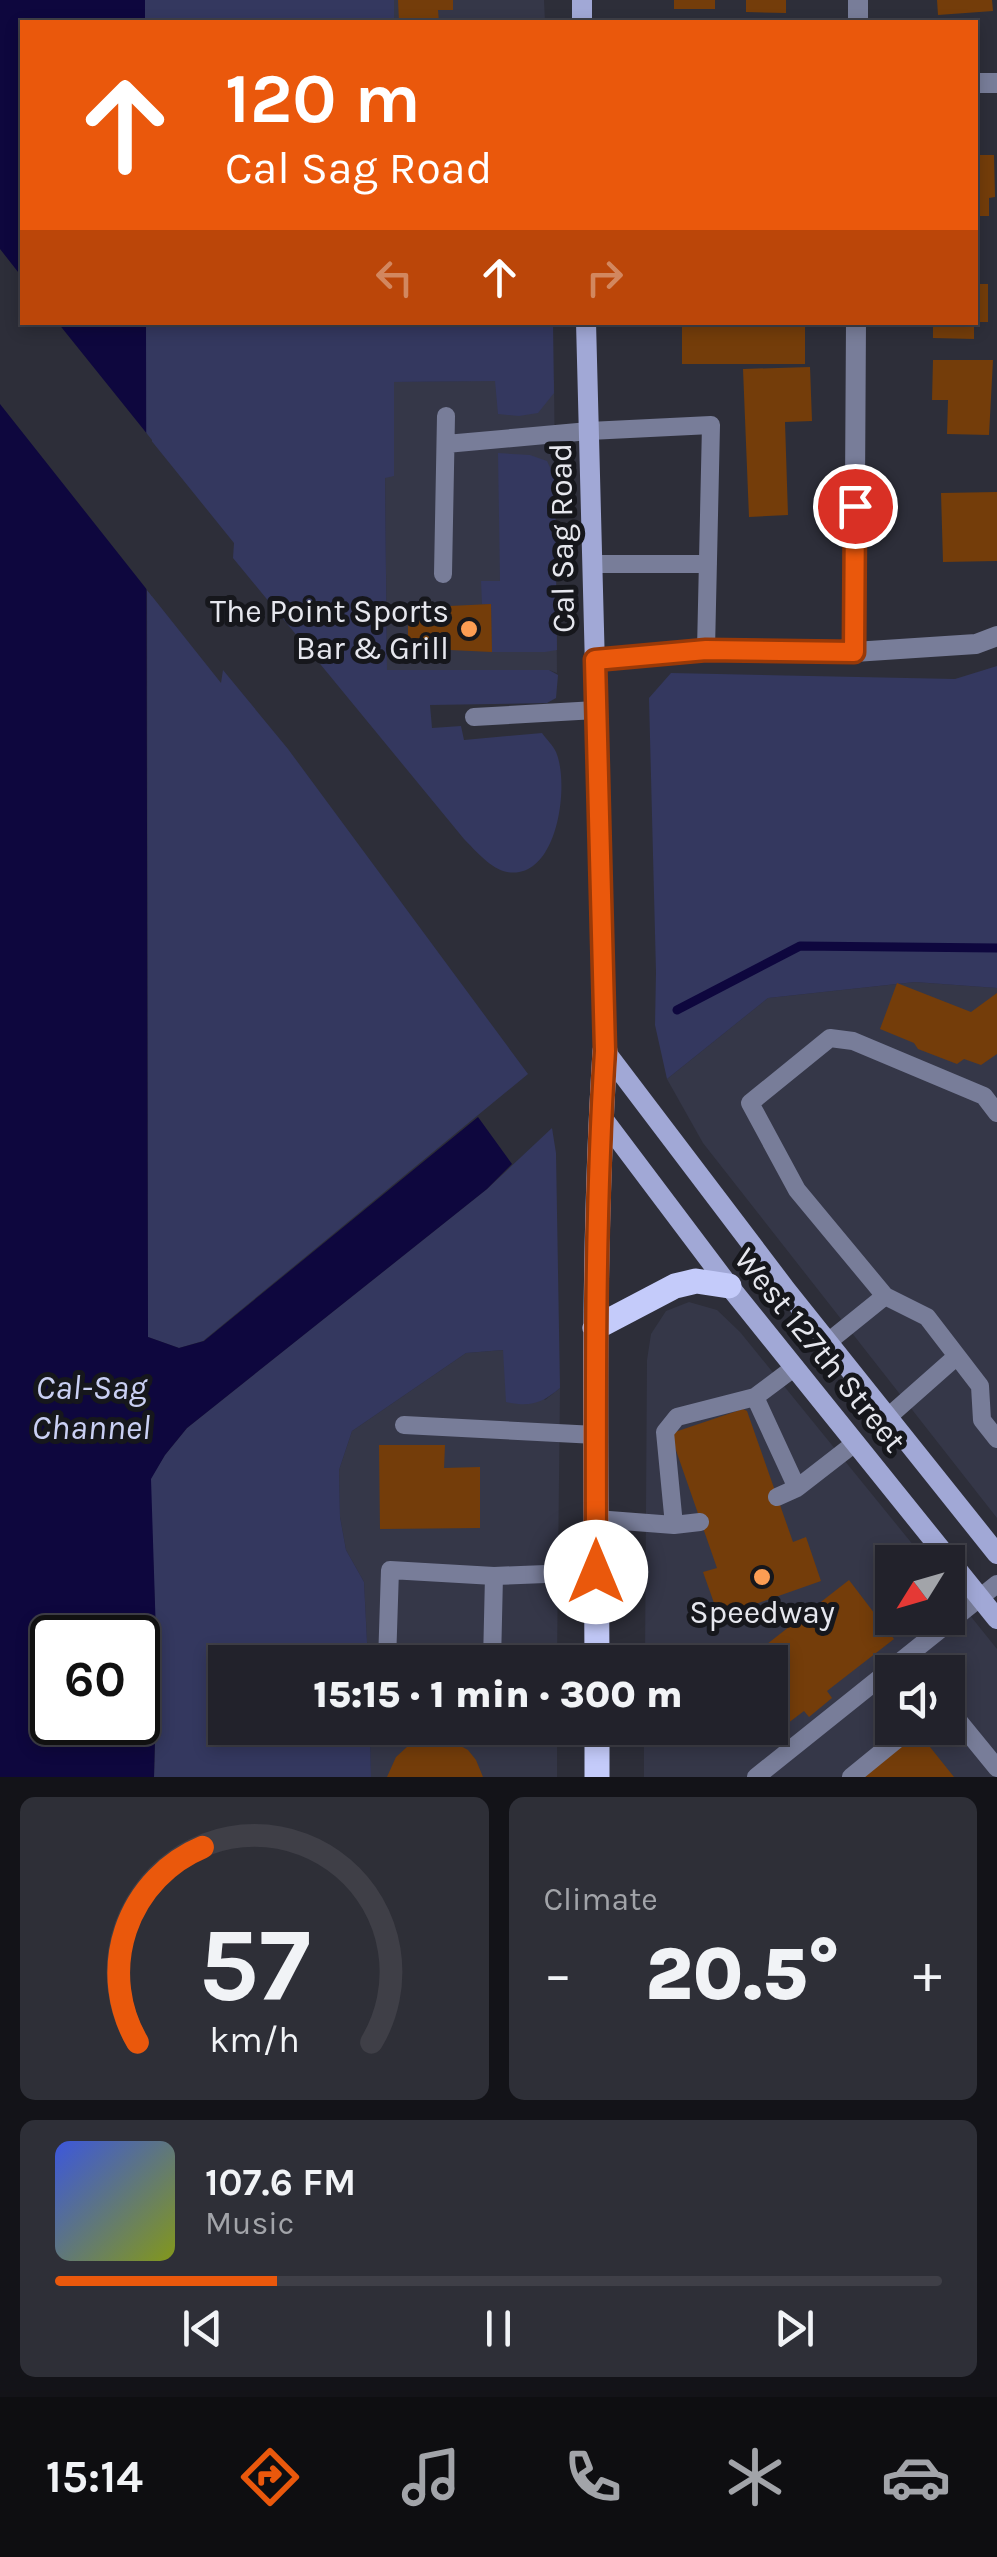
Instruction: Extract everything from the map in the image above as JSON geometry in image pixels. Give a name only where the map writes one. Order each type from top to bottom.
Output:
[{"type":"main road","name":"Cal Sag Road","points":[[586,325],[605,1051]]},
{"type":"main road","points":[[597,1645],[595,1328],[605,1051]]},
{"type":"main road","name":"West 127th Street","points":[[605,1051],[997,1554]]},
{"type":"main road","name":"West 127th Street","points":[[600,1116],[729,1286],[997,1619]]},
{"type":"main road","points":[[595,1328],[675,1286],[696,1281],[729,1286]]},
{"type":"main road","points":[[596,1777],[597,1745]]},
{"type":"street","points":[[854,652],[856,325]]},
{"type":"street","points":[[595,660],[706,650],[854,652],[976,644],[997,636]]},
{"type":"lane","points":[[444,574],[446,416]]},
{"type":"lane","points":[[446,444],[589,430],[711,425],[706,650]]},
{"type":"lane","points":[[592,564],[708,564]]},
{"type":"lane","points":[[474,718],[596,710]]},
{"type":"lane","points":[[997,1113],[991,1091],[853,1042],[830,1038],[750,1103],[797,1190],[885,1296],[927,1317],[980,1386],[997,1439]]},
{"type":"lane","points":[[828,1342],[885,1296]]},
{"type":"lane","points":[[888,1417],[957,1356]]},
{"type":"lane","points":[[674,1525],[665,1432],[677,1417],[756,1397],[795,1368]]},
{"type":"lane","points":[[756,1397],[797,1488]]},
{"type":"lane","points":[[404,1425],[596,1435]]},
{"type":"lane","points":[[777,1497],[797,1488],[856,1442]]},
{"type":"lane","points":[[596,1519],[674,1525],[700,1522]]},
{"type":"lane","points":[[388,1645],[390,1570],[494,1576],[596,1572]]},
{"type":"lane","points":[[492,1645],[494,1576]]},
{"type":"lane","points":[[756,1777],[997,1584]]},
{"type":"lane","points":[[965,1729],[997,1768]]},
{"type":"lane","points":[[851,1777],[890,1745]]},
{"type":"shaded area","points":[[145,0],[394,0],[394,20],[145,20]]},
{"type":"shaded area","points":[[394,0],[544,0],[545,20],[394,20]]},
{"type":"shaded area","points":[[146,325],[553,325],[554,393],[538,413],[498,414],[495,381],[394,382],[394,476],[385,478],[387,670],[549,670],[558,675],[556,698],[547,703],[430,705],[432,728],[461,726],[464,740],[542,733],[553,747],[560,767],[560,806],[549,846],[538,862],[524,871],[507,872],[495,867],[464,839],[233,558],[234,543],[146,434]]},
{"type":"shaded area","points":[[554,380],[557,673],[387,670],[385,477],[394,475],[394,382]]},
{"type":"shaded area","points":[[498,453],[530,455],[547,461],[555,478],[557,650],[492,652],[491,604],[482,604],[481,581],[500,581]]},
{"type":"shaded area","points":[[147,590],[221,683],[223,670],[288,749],[528,1074],[203,1341],[179,1348],[148,1337]]},
{"type":"shaded area","points":[[997,666],[997,988],[915,982],[768,998],[667,1079],[655,1025],[649,698],[671,673],[955,679]]},
{"type":"shaded area","points":[[915,982],[997,988],[997,1518],[703,1143],[667,1079],[768,998]]},
{"type":"shaded area","points":[[552,1128],[556,1153],[560,1388],[535,1403],[506,1402],[503,1350],[466,1353],[352,1431],[339,1470],[340,1517],[346,1550],[364,1582],[367,1645],[208,1645],[208,1745],[370,1745],[371,1777],[154,1777],[155,1745],[160,1745],[160,1615],[155,1615],[150,1479],[187,1428],[487,1189]]},
{"type":"shaded area","points":[[689,1302],[717,1310],[740,1332],[913,1545],[875,1545],[875,1635],[965,1635],[965,1609],[997,1649],[997,1777],[644,1777],[644,1745],[788,1745],[788,1645],[645,1645],[647,1360],[651,1334],[666,1311]]},
{"type":"shaded area","points":[[503,1350],[545,1400],[560,1388],[557,1645],[367,1645],[364,1582],[346,1550],[340,1517],[339,1470],[352,1431],[466,1353]]},
{"type":"shaded area","points":[[370,1745],[557,1745],[557,1777],[371,1777]]},
{"type":"water","name":"Cal-Sag Channel","points":[[0,0],[145,0],[145,20],[20,20],[20,325],[146,325],[148,1337],[179,1348],[204,1341],[478,1117],[512,1164],[487,1189],[187,1428],[165,1455],[151,1479],[155,1615],[30,1615],[30,1745],[155,1745],[154,1777],[0,1777]]},
{"type":"pier","points":[[0,249],[20,274],[20,325],[60,325],[152,440],[152,596],[0,404]]},
{"type":"building","points":[[398,0],[453,0],[453,10],[438,10],[439,20],[399,20]]},
{"type":"building","points":[[674,0],[715,0],[715,9],[674,9]]},
{"type":"building","points":[[746,0],[786,0],[786,13],[746,12]]},
{"type":"building","points":[[937,0],[992,0],[993,11],[938,15]]},
{"type":"building","points":[[978,155],[994,155],[995,197],[989,198],[989,216],[978,216]]},
{"type":"building","points":[[978,284],[988,284],[988,322],[978,322]]},
{"type":"building","points":[[682,325],[805,325],[805,364],[682,364]]},
{"type":"building","points":[[933,325],[974,325],[974,339],[933,338]]},
{"type":"building","points":[[933,360],[993,360],[989,435],[947,434],[948,400],[932,400]]},
{"type":"building","points":[[810,367],[812,421],[785,422],[788,515],[749,517],[743,369]]},
{"type":"building","points":[[997,492],[997,561],[943,562],[941,493]]},
{"type":"building","points":[[491,604],[492,652],[408,648],[408,608]]},
{"type":"building","points":[[897,983],[971,1012],[997,993],[997,1054],[981,1065],[964,1059],[957,1064],[880,1029]]},
{"type":"building","name":"Speedway","points":[[743,1409],[747,1411],[793,1542],[806,1537],[821,1581],[719,1617],[703,1572],[717,1568],[671,1436]]},
{"type":"building","points":[[379,1445],[445,1445],[444,1468],[480,1467],[480,1528],[380,1529]]},
{"type":"building","points":[[849,1580],[875,1614],[875,1635],[891,1635],[894,1639],[827,1691],[832,1698],[809,1717],[804,1711],[788,1723],[788,1645],[766,1645]]},
{"type":"building","points":[[459,1745],[476,1760],[483,1777],[387,1777],[396,1757],[408,1746]]},
{"type":"building","points":[[902,1745],[928,1745],[954,1777],[861,1777]]},
{"type":"waterway","points":[[677,1010],[800,946],[997,948]]},
{"type":"place","name":"The Point Sports Bar & Grill","points":[[469,629]]},
{"type":"place","name":"Speedway","points":[[762,1577]]},
{"type":"route","points":[[596,1572],[595,1328],[605,1051],[595,660],[706,650],[854,652],[855,506]]}]
